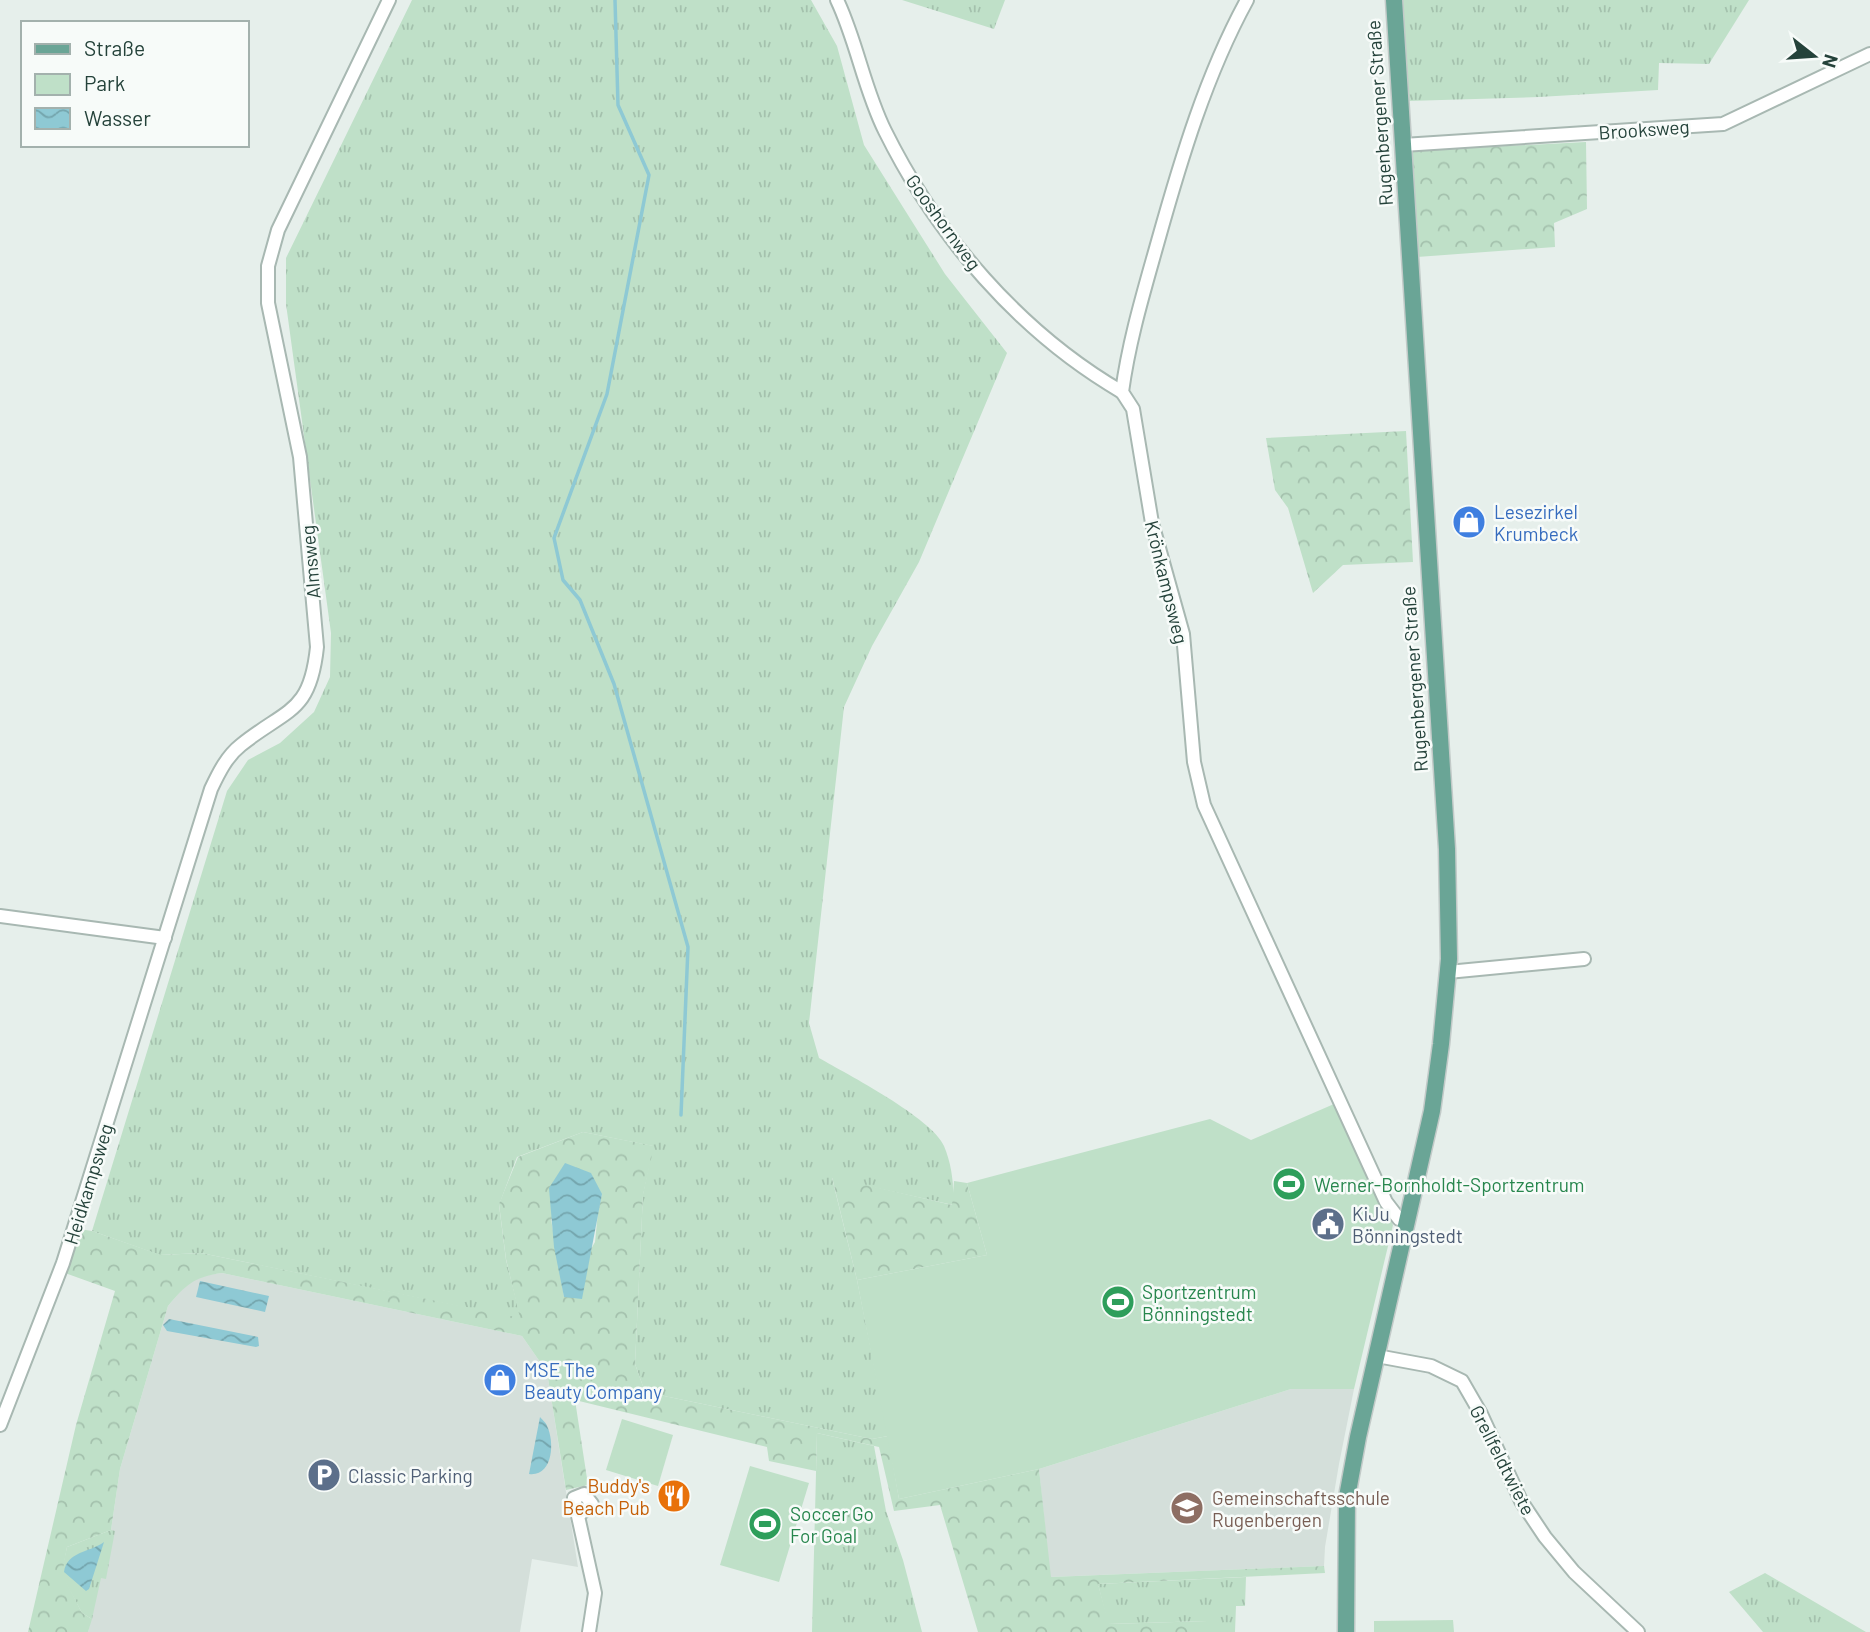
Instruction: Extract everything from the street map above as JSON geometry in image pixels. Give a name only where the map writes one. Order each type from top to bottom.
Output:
[{"type":"main road","name":"Rugenbergener Straße","points":[[1346,1632],[1347,1497],[1358,1437],[1432,1111],[1448,972],[1447,849],[1394,0]]},
{"type":"street","name":"Almsweg","points":[[165,938],[211,789],[223,764],[240,745],[288,714],[306,692],[314,672],[317,647],[300,457],[268,303],[268,266],[278,230],[389,0]]},
{"type":"street","name":"Gooshornweg","points":[[837,0],[883,128],[918,192],[969,263],[1049,340],[1096,377],[1122,392]]},
{"type":"street","name":"Krönkampsweg","points":[[1247,0],[1213,72],[1168,207],[1126,358],[1122,392],[1133,409],[1152,523],[1183,634],[1194,762],[1204,805],[1385,1202],[1399,1219],[1407,1221]]},
{"type":"street","name":"Brooksweg","points":[[1403,145],[1723,124],[1870,54]]},
{"type":"street","points":[[0,916],[165,938]]},
{"type":"street","name":"Heidkampsweg","points":[[0,1425],[63,1263],[165,938]]},
{"type":"street","points":[[1448,972],[1584,959]]},
{"type":"street","name":"Grellfeldtwiete","points":[[1378,1352],[1431,1366],[1462,1381],[1521,1501],[1545,1537],[1574,1572],[1637,1632]]},
{"type":"street","points":[[578,1516],[595,1593],[589,1632]]},
{"type":"shaded area","points":[[222,1273],[522,1336],[547,1372],[578,1567],[532,1559],[520,1632],[88,1632],[111,1530],[120,1469],[168,1306],[184,1287],[200,1276]]},
{"type":"shaded area","name":"Gemeinschaftsschule Rugenbergen","points":[[1291,1389],[1354,1389],[1339,1464],[1324,1566],[1050,1577],[1039,1469]]},
{"type":"green space","points":[[412,0],[811,0],[837,46],[864,145],[945,274],[1007,353],[919,562],[872,646],[844,707],[809,1023],[819,1058],[888,1098],[923,1123],[944,1146],[951,1168],[953,1205],[832,1178],[857,1280],[888,1436],[872,1439],[645,1392],[635,1364],[643,1194],[653,1146],[583,1132],[517,1157],[499,1205],[506,1260],[521,1319],[201,1253],[160,1255],[92,1231],[227,791],[248,760],[280,743],[314,712],[330,677],[331,633],[286,304],[286,258]]},
{"type":"green space","points":[[902,0],[1005,0],[994,29]]},
{"type":"green space","points":[[1403,0],[1749,0],[1709,64],[1659,63],[1658,90],[1408,101]]},
{"type":"green space","points":[[1586,142],[1587,209],[1554,223],[1555,247],[1417,257],[1410,151]]},
{"type":"green space","points":[[1406,431],[1413,562],[1343,565],[1313,593],[1288,508],[1275,490],[1266,438]]},
{"type":"green space","name":"Sportzentrum Bönningstedt","points":[[1334,1104],[1393,1225],[1354,1389],[1291,1389],[1039,1469],[899,1499],[857,1280],[987,1255],[967,1183],[1210,1119],[1251,1140]]},
{"type":"green space","points":[[583,1132],[654,1146],[643,1195],[635,1364],[645,1392],[872,1439],[888,1436],[899,1499],[1039,1469],[1051,1577],[1324,1566],[1325,1573],[1098,1584],[1109,1624],[1207,1621],[1207,1632],[978,1632],[940,1505],[894,1511],[879,1447],[817,1433],[816,1471],[769,1461],[767,1447],[575,1400],[588,1485],[566,1490],[547,1372],[522,1336],[222,1273],[191,1283],[168,1306],[120,1469],[111,1530],[67,1547],[62,1574],[82,1613],[92,1619],[88,1632],[28,1632],[76,1425],[115,1291],[65,1273],[79,1229],[161,1255],[201,1253],[520,1318],[506,1259],[499,1204],[518,1157]],"holes":[[[602,1194],[595,1242],[564,1297],[551,1219]]]},
{"type":"green space","points":[[832,1177],[952,1205],[954,1181],[967,1183],[987,1255],[857,1280]]},
{"type":"green space","points":[[622,1419],[673,1435],[658,1486],[606,1470]]},
{"type":"green space","points":[[817,1433],[874,1446],[886,1511],[903,1560],[922,1632],[812,1632]]},
{"type":"green space","name":"Soccer Go For Goal","points":[[750,1466],[809,1483],[779,1582],[720,1565]]},
{"type":"green space","points":[[111,1530],[115,1531],[106,1579],[101,1578],[92,1619],[82,1613],[61,1574],[67,1547]]},
{"type":"green space","points":[[1765,1573],[1866,1632],[1763,1632],[1729,1592]]},
{"type":"green space","points":[[1246,1577],[1245,1606],[1236,1606],[1235,1632],[1207,1632],[1207,1621],[1108,1624],[1098,1584]]},
{"type":"green space","points":[[1453,1620],[1454,1632],[1374,1632],[1374,1621]]},
{"type":"water","points":[[565,1163],[591,1173],[602,1194],[582,1299],[564,1297],[554,1247],[549,1188]]},
{"type":"water","points":[[200,1281],[269,1296],[265,1312],[196,1297]]},
{"type":"water","points":[[169,1319],[258,1337],[259,1346],[167,1331],[163,1325]]},
{"type":"water","points":[[540,1417],[550,1433],[550,1457],[543,1470],[529,1474]]},
{"type":"water","points":[[104,1542],[89,1589],[86,1591],[64,1572],[66,1565],[74,1556]]},
{"type":"waterway","points":[[615,0],[618,105],[649,175],[607,394],[554,538],[563,580],[580,600],[614,684],[688,947],[681,1115]]},
{"type":"place","name":"Lesezirkel Krumbeck","points":[[1469,522]]},
{"type":"place","name":"Werner-Bornholdt-Sportzentrum","points":[[1289,1184]]},
{"type":"place","name":"KiJu Bönningstedt","points":[[1328,1224]]},
{"type":"place","name":"Sportzentrum Bönningstedt","points":[[1118,1302]]},
{"type":"place","name":"MSE The Beauty Company","points":[[500,1380]]},
{"type":"place","name":"Classic Parking","points":[[324,1475]]},
{"type":"place","name":"Buddy's Beach Pub","points":[[674,1496]]},
{"type":"place","name":"Gemeinschaftsschule Rugenbergen","points":[[1187,1508]]},
{"type":"place","name":"Soccer Go For Goal","points":[[765,1524]]}]
